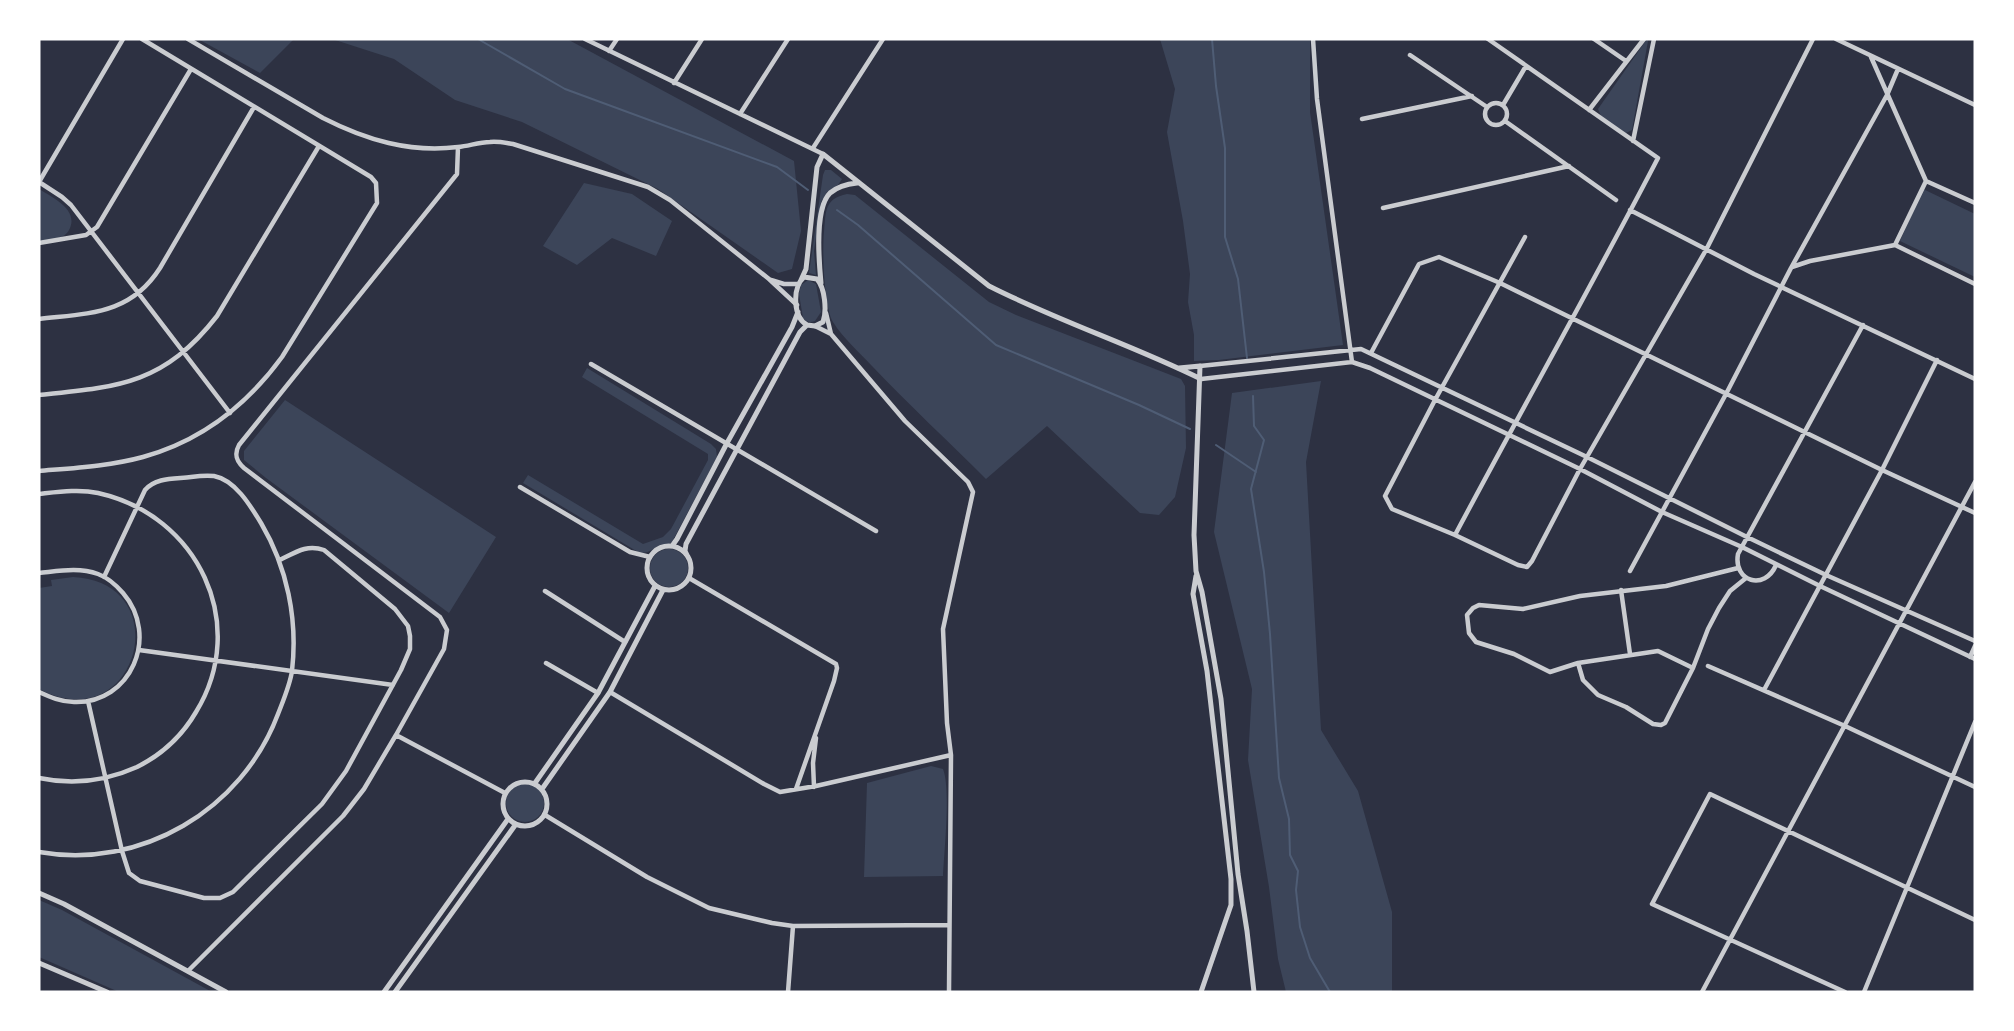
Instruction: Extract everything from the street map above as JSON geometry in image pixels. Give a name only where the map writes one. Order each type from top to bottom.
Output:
[{"type":"street","points":[[123,39],[39,182],[62,197],[92,232],[230,413]]},
{"type":"street","points":[[39,471],[113,464],[144,457],[174,446],[203,431],[230,413],[261,384],[282,357],[375,207],[376,183],[371,177],[142,39]]},
{"type":"street","points":[[188,39],[345,130],[394,146],[421,149],[491,142],[513,144],[648,187],[670,200],[769,279],[797,305]]},
{"type":"street","points":[[585,39],[813,148],[989,286],[1064,321],[1201,379],[1352,362],[1508,434],[1662,512],[1742,547],[1972,658],[1975,646]]},
{"type":"street","points":[[609,51],[617,39]]},
{"type":"street","points":[[674,83],[702,39]]},
{"type":"street","points":[[740,114],[788,39]]},
{"type":"street","points":[[813,148],[883,39]]},
{"type":"street","points":[[1313,39],[1317,99],[1352,362]]},
{"type":"street","points":[[1455,535],[1658,158],[1488,39]]},
{"type":"street","points":[[1594,39],[1626,62]]},
{"type":"street","points":[[1589,110],[1644,39]]},
{"type":"street","points":[[1633,141],[1654,39]]},
{"type":"street","points":[[1525,237],[1385,496],[1392,509],[1527,567],[1580,469],[1706,249],[1813,39]]},
{"type":"street","points":[[1836,39],[1975,105]]},
{"type":"street","points":[[1410,55],[1487,107]]},
{"type":"street","points":[[1871,57],[1926,181],[1975,202]]},
{"type":"street","points":[[1503,105],[1526,66]]},
{"type":"street","points":[[39,243],[92,232],[101,221],[191,69]]},
{"type":"street","points":[[1630,571],[1726,394],[1781,285],[1887,95],[1898,69]]},
{"type":"street","points":[[1362,118],[1472,96]]},
{"type":"street","points":[[1495,102],[1503,105],[1508,113],[1505,121],[1497,126],[1489,123],[1485,116],[1487,107],[1495,102]]},
{"type":"street","points":[[39,319],[111,309],[138,295],[154,278],[254,107]]},
{"type":"street","points":[[1505,121],[1616,200]]},
{"type":"street","points":[[39,395],[99,389],[122,384],[164,366],[183,353],[202,336],[217,316],[319,146]]},
{"type":"street","points":[[188,971],[343,816],[364,789],[444,649],[447,630],[440,617],[244,468],[238,463],[236,452],[239,445],[457,174],[458,147]]},
{"type":"street","points":[[823,154],[817,166],[806,269],[795,294],[801,321],[831,334],[905,421],[968,482],[973,492],[943,629],[947,723],[951,755],[949,992]]},
{"type":"street","points":[[1383,208],[1569,166]]},
{"type":"street","points":[[1895,245],[1926,181]]},
{"type":"street","points":[[831,334],[818,249],[823,206],[831,192],[848,184],[857,183]]},
{"type":"street","points":[[1630,210],[1975,379]]},
{"type":"street","points":[[1791,268],[1810,261],[1895,245],[1975,284]]},
{"type":"street","points":[[1371,353],[1419,264],[1439,257],[1500,284],[1975,513]]},
{"type":"street","points":[[769,279],[784,284],[799,282],[804,277],[813,277],[822,285]]},
{"type":"street","points":[[672,546],[792,327],[798,312]]},
{"type":"street","points":[[815,326],[823,322],[826,313]]},
{"type":"street","points":[[687,555],[672,546],[655,551],[650,557],[647,572],[655,586],[663,590],[678,589],[689,578],[692,571],[687,555],[685,551],[686,544],[800,332],[807,325]]},
{"type":"street","points":[[1776,565],[1766,578],[1753,580],[1746,578],[1738,568],[1738,554],[1863,325]]},
{"type":"street","points":[[1179,368],[1361,349],[1826,575],[1975,641]]},
{"type":"street","points":[[1764,690],[1882,470],[1937,360]]},
{"type":"street","points":[[591,364],[876,531]]},
{"type":"street","points":[[1200,366],[1194,535],[1197,571],[1221,699],[1238,874],[1254,992]]},
{"type":"street","points":[[39,852],[54,855],[90,855],[122,851],[153,841],[184,827],[218,802],[258,755],[270,734],[292,672],[292,611],[280,560],[253,509],[234,486],[220,478],[210,476],[162,480],[149,485],[104,577]]},
{"type":"street","points":[[1702,992],[1975,482]]},
{"type":"street","points":[[520,487],[630,552],[650,557]]},
{"type":"street","points":[[39,494],[76,491],[97,493],[137,507],[157,519],[190,551],[202,571],[211,592],[218,638],[216,662],[203,702],[178,737],[162,751],[144,763],[105,778],[84,782],[63,782],[39,778]]},
{"type":"street","points":[[88,701],[129,873],[140,881],[211,899],[234,892],[322,804],[346,771],[410,649],[408,626],[395,609],[324,550],[317,547],[306,547],[280,560]]},
{"type":"street","points":[[1692,668],[1658,651],[1578,663],[1550,672],[1514,654],[1476,642],[1469,633],[1467,615],[1479,605],[1523,609],[1580,596],[1666,586],[1738,568]]},
{"type":"street","points":[[39,573],[75,570],[104,577],[115,584],[130,601],[139,626],[139,650],[132,668],[125,679],[100,697],[88,701],[63,701],[39,692]]},
{"type":"street","points":[[1197,571],[1193,594],[1207,671],[1231,879],[1231,905],[1201,992]]},
{"type":"street","points":[[689,578],[836,664],[834,681],[796,789]]},
{"type":"street","points":[[1578,663],[1583,680],[1598,695],[1626,707],[1657,725],[1665,723],[1719,608],[1730,591],[1746,578]]},
{"type":"street","points":[[535,783],[598,693],[655,586]]},
{"type":"street","points":[[542,789],[610,692],[663,590]]},
{"type":"street","points":[[1621,590],[1630,654]]},
{"type":"street","points":[[545,591],[625,642]]},
{"type":"street","points":[[139,650],[393,685]]},
{"type":"street","points":[[546,663],[598,693]]},
{"type":"street","points":[[1708,666],[1845,726],[1975,787]]},
{"type":"street","points":[[610,692],[780,792],[814,787],[951,755]]},
{"type":"street","points":[[1864,992],[1975,722]]},
{"type":"street","points":[[814,787],[813,763],[816,732]]},
{"type":"street","points":[[396,735],[505,793]]},
{"type":"street","points":[[527,781],[535,783],[542,789],[547,797],[548,806],[545,815],[539,821],[524,826],[508,819],[503,802],[505,793],[511,786],[527,781]]},
{"type":"street","points":[[1845,992],[1652,904],[1710,794],[1975,920]]},
{"type":"street","points":[[545,815],[647,878],[709,908],[793,926],[948,925]]},
{"type":"street","points":[[384,992],[508,819]]},
{"type":"street","points":[[395,992],[516,824]]},
{"type":"street","points":[[39,893],[64,904],[226,992]]},
{"type":"street","points":[[788,992],[793,926]]},
{"type":"street","points":[[39,963],[107,992]]},
{"type":"shaded area","points":[[198,39],[294,39],[260,73]]},
{"type":"shaded area","points":[[332,39],[567,39],[794,161],[801,231],[792,269],[778,273],[658,189],[522,122],[455,100],[394,59]]},
{"type":"shaded area","points":[[1160,39],[1310,39],[1310,112],[1343,345],[1194,361],[1194,335],[1188,302],[1190,274],[1167,132],[1175,89]]},
{"type":"shaded area","points":[[1647,39],[1632,130],[1626,133],[1601,116],[1598,109]]},
{"type":"shaded area","points":[[825,170],[831,170],[842,179],[838,185],[827,192],[821,202],[814,251],[816,275],[809,273]]},
{"type":"shaded area","points":[[584,183],[632,194],[672,221],[656,256],[612,238],[577,265],[543,246]]},
{"type":"shaded area","points":[[39,189],[63,205],[71,216],[69,230],[62,237],[39,241]]},
{"type":"shaded area","points":[[1923,189],[1975,214],[1975,277],[1900,241]]},
{"type":"shaded area","points":[[847,194],[855,195],[989,302],[1016,315],[1181,379],[1185,386],[1186,448],[1175,497],[1159,515],[1140,513],[1047,426],[986,479],[851,345],[830,315],[824,278],[823,252],[828,207],[834,199]]},
{"type":"shaded area","points":[[808,280],[816,284],[821,312],[815,321],[811,322],[803,318],[799,294],[801,285]]},
{"type":"shaded area","points":[[587,368],[716,449],[717,457],[672,542],[668,544],[646,552],[638,552],[523,483],[528,475],[643,544],[663,537],[671,529],[708,460],[708,454],[582,377]]},
{"type":"shaded area","points":[[1321,381],[1306,462],[1321,730],[1358,791],[1392,912],[1392,992],[1286,992],[1278,959],[1269,887],[1248,760],[1252,689],[1214,532],[1232,393]]},
{"type":"shaded area","points":[[285,400],[496,537],[449,613],[244,460],[244,451]]},
{"type":"shaded area","points":[[669,549],[682,555],[688,568],[682,581],[669,587],[656,581],[650,568],[656,555]]},
{"type":"shaded area","points":[[73,577],[106,585],[126,604],[135,628],[133,654],[121,678],[101,694],[73,699],[39,689],[39,588],[52,586],[51,580]]},
{"type":"shaded area","points":[[931,766],[943,769],[947,791],[943,876],[864,877],[867,783]]},
{"type":"shaded area","points":[[525,784],[538,790],[544,803],[538,816],[525,822],[512,816],[506,803],[512,790]]},
{"type":"shaded area","points":[[39,900],[62,910],[212,992],[119,992],[39,957]]},
{"type":"waterway","points":[[478,39],[565,89],[777,167],[808,190]]},
{"type":"waterway","points":[[1212,39],[1225,148],[1225,237],[1238,279],[1247,358]]},
{"type":"waterway","points":[[837,210],[858,225],[996,345],[1190,429]]},
{"type":"waterway","points":[[1253,396],[1254,426],[1264,440],[1251,489],[1264,572],[1279,778],[1289,819],[1290,855],[1298,871],[1296,890],[1300,927],[1310,958],[1330,992]]},
{"type":"waterway","points":[[1216,445],[1256,472]]}]
